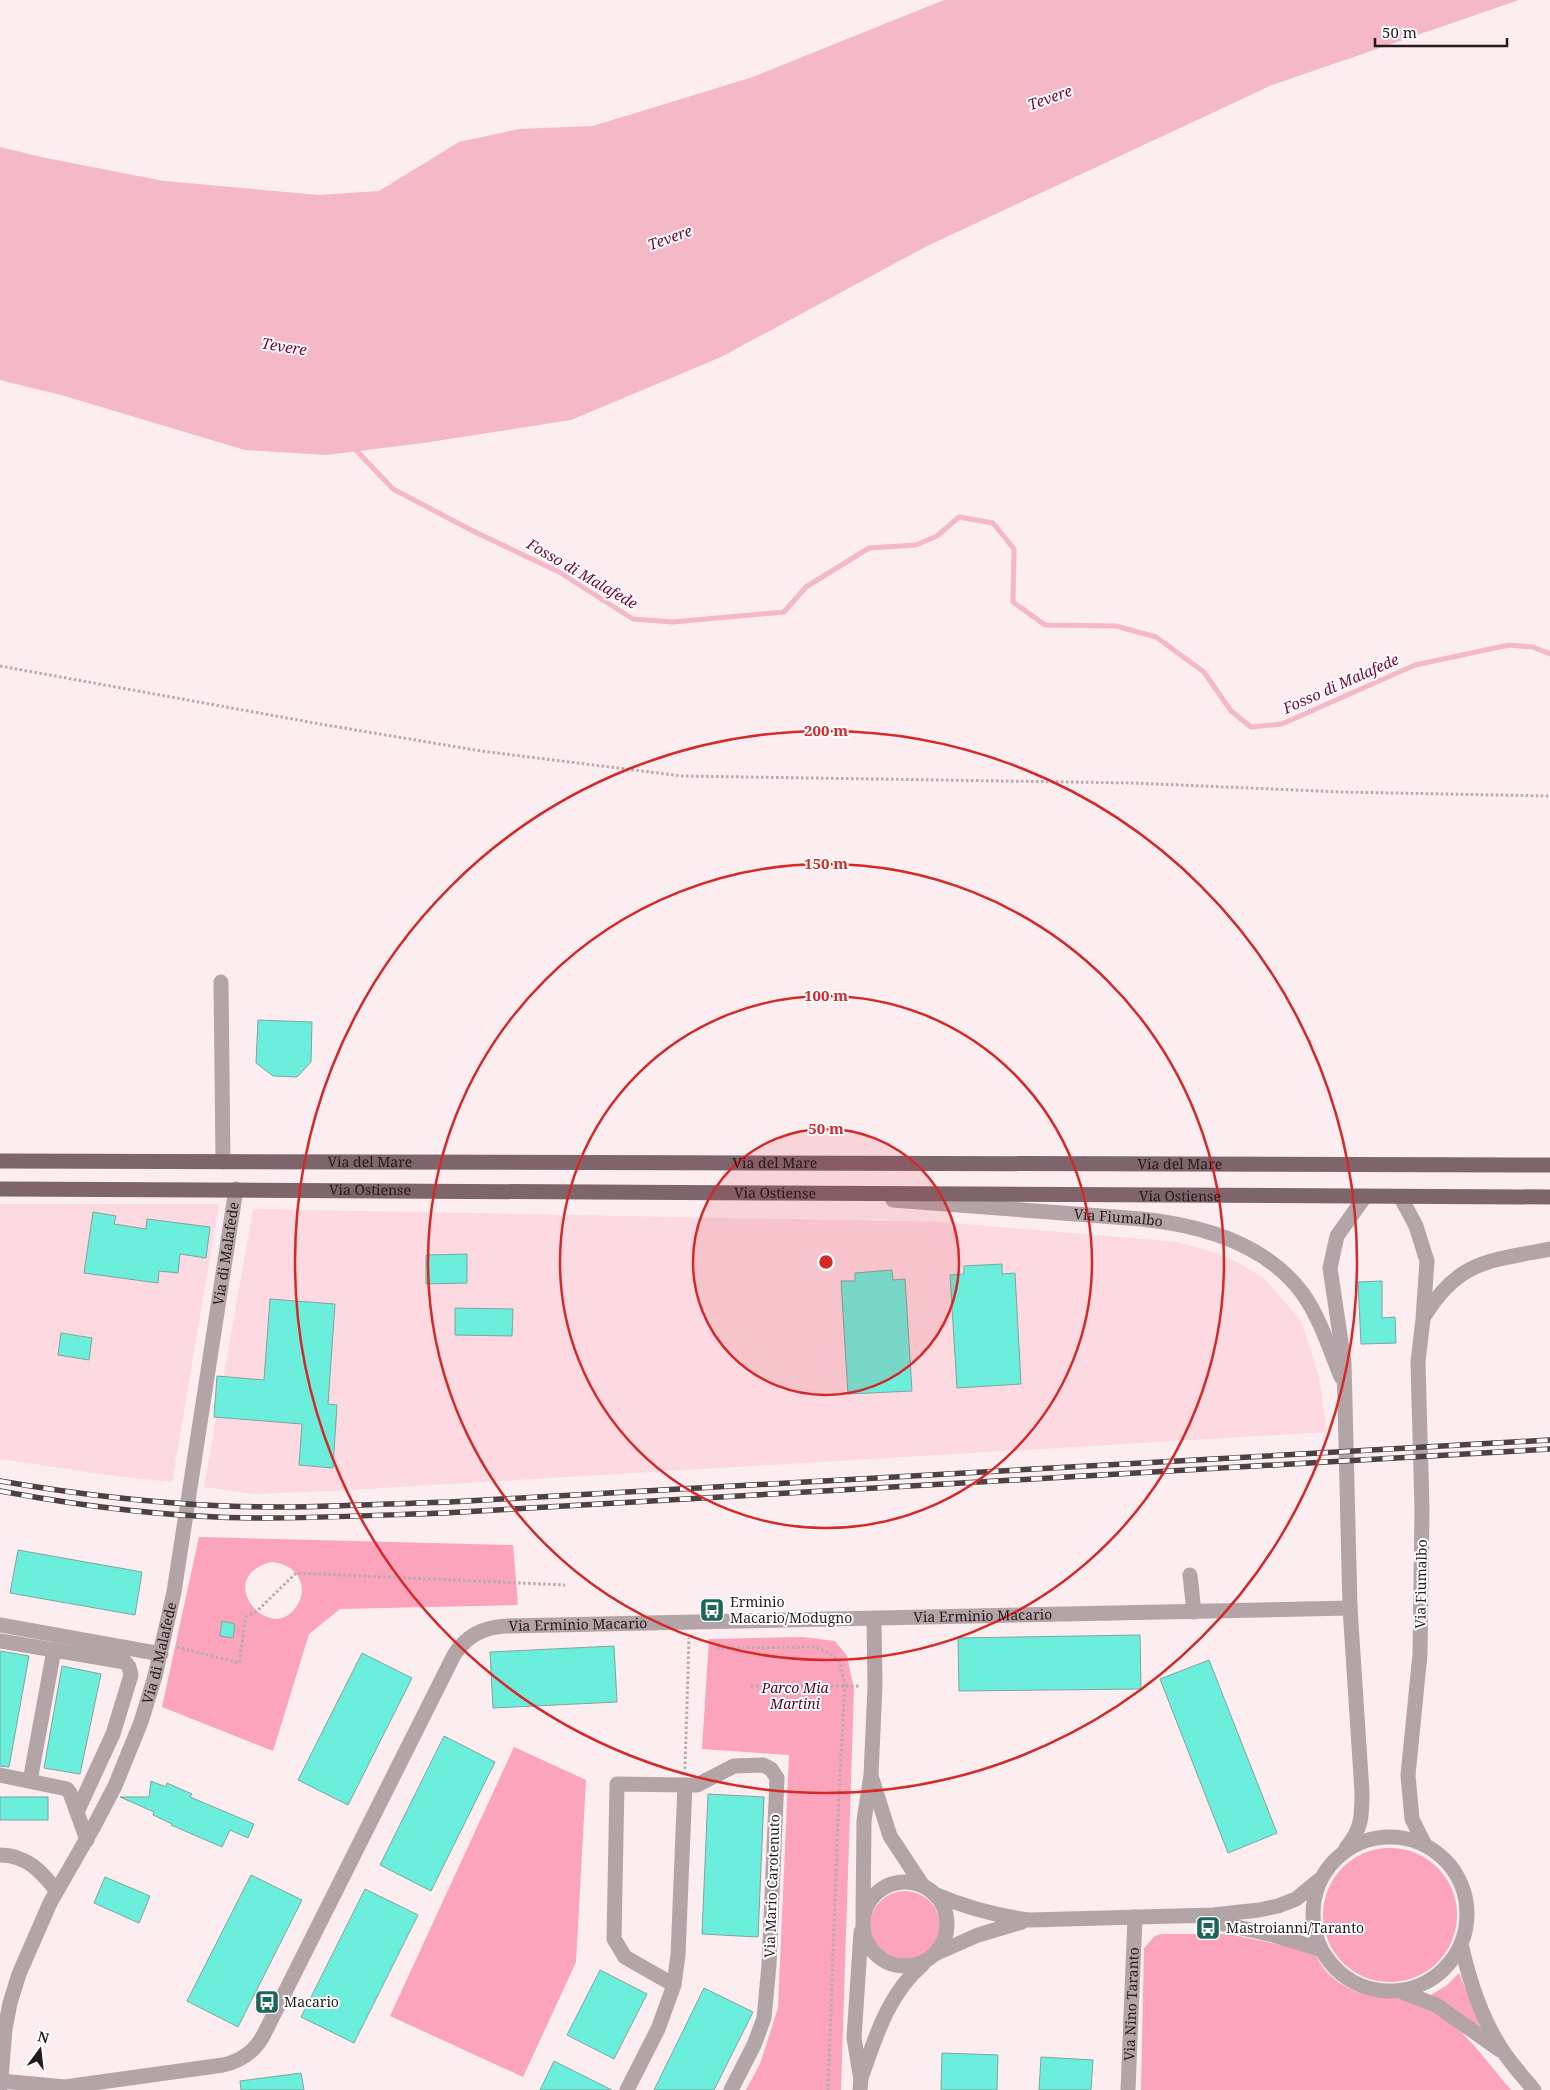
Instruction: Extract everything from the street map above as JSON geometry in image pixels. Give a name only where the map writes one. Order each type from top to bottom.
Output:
[{"type":"main road","name":"Via del Mare","points":[[0,1161],[1550,1165]]},
{"type":"main road","name":"Via Ostiense","points":[[0,1189],[236,1188],[811,1194],[1550,1198]]},
{"type":"street","points":[[221,982],[223,1162]]},
{"type":"street","name":"Via di Malafede","points":[[0,2090],[4,2037],[13,1993],[38,1928],[56,1890],[104,1810],[128,1755],[145,1710],[162,1649],[179,1562],[236,1188]]},
{"type":"street","name":"Via Fiumalbo","points":[[811,1194],[1141,1219],[1180,1224],[1218,1234],[1259,1255],[1275,1266],[1297,1286],[1313,1310],[1345,1388]]},
{"type":"street","name":"Via Fiumalbo","points":[[1346,1848],[1359,1829],[1362,1807],[1361,1758],[1350,1608],[1343,1349],[1330,1268],[1337,1236],[1364,1198]]},
{"type":"street","name":"Via Fiumalbo","points":[[1401,1198],[1416,1226],[1427,1257],[1418,1362],[1422,1510],[1420,1639],[1408,1775],[1412,1819],[1425,1845]]},
{"type":"street","name":"Via Fiumalbo","points":[[1423,1319],[1442,1290],[1452,1280],[1468,1270],[1496,1260],[1550,1250]]},
{"type":"street","points":[[1190,1575],[1194,1612]]},
{"type":"street","name":"Via Erminio Macario","points":[[0,2080],[62,2088],[144,2084],[230,2064],[242,2058],[256,2046],[454,1655],[462,1644],[480,1632],[498,1626],[874,1620],[1350,1608]]},
{"type":"street","points":[[860,2085],[854,2038],[863,1920],[864,1821],[871,1775],[875,1686],[874,1620]]},
{"type":"street","points":[[0,1625],[162,1649]]},
{"type":"street","points":[[0,1641],[124,1662],[129,1667],[132,1675],[113,1734],[77,1812]]},
{"type":"street","points":[[30,1781],[54,1650]]},
{"type":"street","name":"Via Mario Carotenuto","points":[[674,1985],[625,1956],[614,1939],[617,1784],[697,1785],[734,1766],[763,1765],[771,1769],[777,1778],[769,1965],[764,2018],[754,2045],[731,2090]]},
{"type":"street","points":[[0,1775],[67,1789],[87,1840]]},
{"type":"street","points":[[860,2085],[886,2010],[903,1983],[932,1956],[944,1940],[947,1924],[944,1907],[928,1890],[890,1836],[871,1775]]},
{"type":"street","points":[[628,2090],[658,2029],[674,1985],[678,1955],[685,1785]]},
{"type":"street","points":[[1462,1944],[1450,1962],[1428,1982],[1396,1990],[1371,1989],[1349,1980],[1329,1962],[1320,1949],[1311,1916],[1314,1895],[1320,1879],[1335,1857],[1346,1848],[1360,1842],[1384,1838],[1409,1840],[1425,1845],[1446,1861],[1459,1877],[1464,1887],[1467,1907],[1462,1944],[1474,1994],[1505,2054],[1534,2090]]},
{"type":"street","points":[[0,1855],[17,1857],[32,1864],[42,1872],[56,1890]]},
{"type":"street","points":[[1030,1920],[978,1935],[921,1963],[903,1967],[885,1962],[878,1957],[866,1942],[863,1920],[869,1901],[875,1894],[889,1885],[906,1882],[976,1910],[1010,1918],[1030,1920],[1184,1915],[1259,1910],[1278,1906],[1296,1898],[1320,1879]]},
{"type":"street","points":[[1184,1915],[1273,1935],[1320,1949]]},
{"type":"street","name":"Via Nino Taranto","points":[[1128,2090],[1135,1917]]},
{"type":"street","points":[[1396,1990],[1436,2005],[1505,2054]]},
{"type":"path","points":[[0,666],[320,724],[482,751],[682,776],[1134,783],[1341,792],[1550,796]]},
{"type":"path","points":[[162,1649],[239,1663],[246,1617],[256,1612],[296,1573],[565,1584]]},
{"type":"path","points":[[685,1785],[690,1623]]},
{"type":"path","points":[[717,1648],[815,1647],[829,1653],[840,1662],[845,1686],[838,1791],[828,2090]]},
{"type":"path","points":[[752,1686],[875,1686]]},
{"type":"shaded area","points":[[0,1204],[219,1204],[172,1482],[115,1476],[0,1459]]},
{"type":"shaded area","points":[[253,1209],[942,1222],[1178,1242],[1226,1256],[1264,1278],[1301,1321],[1319,1377],[1327,1432],[331,1491],[254,1494],[204,1487]]},
{"type":"green space","points":[[199,1537],[513,1545],[518,1605],[340,1609],[309,1634],[273,1751],[162,1707]],"holes":[[[271,1562],[279,1563],[297,1575],[301,1581],[302,1588],[298,1604],[287,1616],[275,1619],[262,1615],[252,1606],[246,1594],[246,1582],[254,1570]]]},
{"type":"green space","name":"Parco Mia Martini","points":[[803,1637],[835,1641],[847,1656],[854,1689],[841,2090],[746,2090],[760,2064],[778,2008],[789,1755],[702,1749],[709,1639]]},
{"type":"green space","points":[[514,1747],[586,1780],[576,1962],[523,2077],[390,2016]]},
{"type":"green space","points":[[1390,1848],[1416,1853],[1438,1867],[1452,1889],[1457,1915],[1452,1941],[1438,1963],[1416,1977],[1390,1982],[1364,1977],[1342,1963],[1328,1941],[1323,1915],[1328,1889],[1342,1867],[1364,1853]]},
{"type":"green space","points":[[905,1891],[918,1894],[930,1901],[937,1913],[940,1926],[937,1939],[930,1951],[918,1958],[905,1961],[892,1958],[880,1951],[873,1939],[870,1926],[873,1913],[880,1901],[892,1894]]},
{"type":"green space","points":[[1162,1934],[1228,1934],[1315,1952],[1331,1977],[1348,1988],[1367,1995],[1407,2000],[1439,2014],[1469,2040],[1511,2090],[1141,2090],[1144,1948],[1155,1936]]},
{"type":"green space","points":[[1459,1973],[1481,2028],[1431,1995],[1447,1985]]},
{"type":"water","name":"Tevere","points":[[944,0],[1519,0],[1272,85],[927,246],[721,357],[571,420],[423,443],[326,455],[245,450],[61,395],[0,380],[0,147],[164,181],[319,195],[379,191],[459,142],[519,129],[593,126],[753,77]]},
{"type":"building","points":[[258,1020],[312,1022],[311,1062],[297,1077],[273,1076],[256,1063]]},
{"type":"building","points":[[93,1212],[116,1216],[114,1224],[146,1229],[147,1219],[210,1227],[206,1258],[180,1254],[178,1273],[159,1271],[158,1283],[84,1273]]},
{"type":"building","points":[[467,1254],[467,1283],[426,1284],[426,1255]]},
{"type":"building","points":[[1002,1264],[1002,1274],[1015,1273],[1021,1384],[957,1388],[950,1275],[964,1274],[964,1266]]},
{"type":"building","points":[[892,1270],[893,1280],[905,1279],[912,1391],[848,1394],[841,1281],[855,1281],[855,1273]]},
{"type":"building","points":[[1382,1281],[1382,1318],[1395,1317],[1396,1343],[1361,1344],[1358,1282]]},
{"type":"building","points":[[270,1299],[335,1304],[328,1404],[337,1405],[333,1468],[299,1465],[302,1424],[214,1417],[217,1376],[264,1380]]},
{"type":"building","points":[[455,1308],[513,1309],[512,1336],[455,1335]]},
{"type":"building","points":[[61,1333],[92,1338],[89,1360],[58,1355]]},
{"type":"building","points":[[18,1550],[142,1572],[135,1615],[10,1593]]},
{"type":"building","points":[[222,1621],[235,1624],[233,1638],[220,1636]]},
{"type":"building","points":[[1140,1635],[1141,1689],[959,1691],[958,1638]]},
{"type":"building","points":[[614,1646],[617,1702],[493,1708],[490,1652]]},
{"type":"building","points":[[0,1651],[29,1656],[9,1767],[0,1766]]},
{"type":"building","points":[[362,1653],[412,1678],[348,1805],[298,1780]]},
{"type":"building","points":[[1209,1660],[1277,1833],[1228,1853],[1160,1679]]},
{"type":"building","points":[[62,1666],[101,1674],[80,1774],[44,1768]]},
{"type":"building","points":[[444,1736],[495,1762],[431,1891],[380,1865]]},
{"type":"building","points":[[151,1781],[166,1787],[167,1783],[192,1794],[190,1797],[254,1824],[248,1838],[230,1830],[222,1847],[171,1825],[153,1815],[154,1812],[120,1797],[149,1797]]},
{"type":"building","points":[[708,1794],[764,1797],[758,1937],[702,1934]]},
{"type":"building","points":[[0,1797],[48,1797],[48,1820],[0,1820]]},
{"type":"building","points":[[251,1875],[302,1900],[238,2027],[187,2001]]},
{"type":"building","points":[[105,1877],[150,1896],[139,1923],[94,1903]]},
{"type":"building","points":[[365,1889],[418,1915],[354,2043],[301,2017]]},
{"type":"building","points":[[600,1970],[647,1994],[614,2059],[567,2035]]},
{"type":"building","points":[[704,1988],[753,2012],[714,2090],[654,2090]]},
{"type":"building","points":[[942,2053],[998,2055],[997,2090],[941,2090]]},
{"type":"building","points":[[1041,2057],[1093,2060],[1091,2090],[1039,2090]]},
{"type":"building","points":[[554,2061],[612,2090],[540,2090]]},
{"type":"building","points":[[301,2073],[304,2090],[241,2090],[240,2081]]},
{"type":"waterway","name":"Fosso di Malafede","points":[[353,447],[393,489],[473,531],[559,572],[633,619],[673,622],[784,612],[806,587],[869,548],[916,545],[937,536],[959,517],[993,523],[1014,549],[1013,602],[1045,625],[1116,626],[1156,637],[1204,672],[1231,711],[1251,727],[1282,724],[1415,665],[1509,645],[1533,647],[1550,654]]},
{"type":"railway","points":[[0,1481],[84,1494],[169,1503],[254,1507],[338,1506],[450,1502],[1550,1440]]},
{"type":"railway","points":[[0,1491],[97,1507],[163,1514],[261,1518],[330,1517],[444,1513],[1550,1449]]},
{"type":"place","name":"Erminio Macario/Modugno","points":[[712,1610]]},
{"type":"place","name":"Mastroianni/Taranto","points":[[1208,1928]]},
{"type":"place","name":"Macario","points":[[267,2002]]}]
